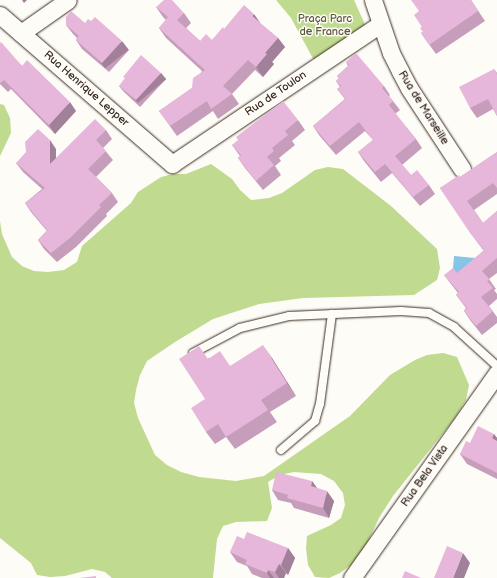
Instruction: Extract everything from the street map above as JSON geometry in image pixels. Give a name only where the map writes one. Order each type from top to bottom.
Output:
[{"type":"street","points":[[21,33],[68,0]]},
{"type":"street","name":"Rua de Marseille","points":[[373,0],[391,53],[409,88],[462,169]]},
{"type":"street","name":"Rua Henrique Lepper","points":[[0,15],[172,164]]},
{"type":"street","name":"Rua de Toulon","points":[[172,164],[380,24]]},
{"type":"street","name":"Rua Bela Vista","points":[[352,578],[497,373]]},
{"type":"lane","points":[[185,358],[240,328],[288,316],[401,311],[429,313],[454,327],[497,366]]},
{"type":"lane","points":[[281,450],[315,421],[320,404],[332,314]]},
{"type":"green space","name":"Praça Parc de France","points":[[276,0],[354,0],[367,29],[316,64],[291,18]]},
{"type":"green space","points":[[0,104],[4,105],[10,118],[11,133],[0,156]]},
{"type":"green space","points":[[211,164],[232,179],[240,190],[251,200],[269,198],[282,193],[315,170],[328,167],[343,169],[391,206],[437,249],[440,268],[437,280],[414,295],[303,298],[259,304],[213,319],[175,342],[147,361],[140,375],[136,390],[134,403],[138,418],[155,455],[167,465],[181,472],[199,477],[236,481],[264,476],[350,416],[390,375],[415,360],[427,355],[443,353],[457,357],[469,385],[466,400],[455,418],[393,496],[379,518],[367,544],[351,565],[340,573],[329,578],[315,577],[308,565],[306,549],[307,536],[331,525],[341,518],[345,505],[343,493],[334,481],[321,474],[294,472],[280,475],[268,482],[272,508],[267,521],[236,522],[223,526],[217,539],[213,578],[112,578],[105,572],[92,569],[65,576],[50,577],[37,575],[31,563],[0,538],[0,221],[2,234],[12,257],[22,266],[34,271],[48,272],[64,270],[77,262],[82,246],[131,203],[138,192],[161,177],[173,174],[186,174]]},
{"type":"water","points":[[454,256],[475,258],[481,267],[457,274],[453,269]]},
{"type":"building","points":[[164,0],[172,0],[184,13],[177,20],[200,41],[206,34],[212,40],[223,27],[224,29],[244,5],[254,14],[252,16],[278,38],[265,53],[267,54],[256,67],[248,60],[223,86],[232,94],[211,109],[207,101],[170,126],[159,111],[192,88],[193,78],[205,70],[159,28],[168,17],[156,7]]},
{"type":"building","points":[[411,0],[471,0],[478,11],[429,45],[421,33],[423,32],[420,28],[422,27],[414,15],[419,11]]},
{"type":"building","points":[[71,11],[85,23],[88,19],[91,21],[95,17],[122,41],[102,63],[76,40],[79,36],[66,25],[66,17]]},
{"type":"building","points":[[1,42],[22,66],[27,60],[70,102],[49,125],[4,80],[1,83],[0,82]]},
{"type":"building","points":[[356,53],[384,86],[382,88],[393,101],[389,105],[416,139],[395,156],[411,175],[417,170],[429,185],[413,197],[385,164],[375,172],[358,152],[373,140],[359,122],[330,146],[313,126],[346,99],[337,89],[341,86],[336,81],[339,78],[337,76],[349,65],[346,62]]},
{"type":"building","points":[[141,55],[161,73],[136,100],[119,86],[125,78],[123,77]]},
{"type":"building","points":[[494,69],[497,74],[497,116],[488,99],[470,108],[459,87]]},
{"type":"building","points":[[283,101],[298,120],[285,131],[288,135],[272,148],[274,151],[267,157],[274,165],[256,181],[238,158],[241,155],[232,145],[238,140],[236,137]]},
{"type":"building","points":[[95,119],[106,130],[96,140],[106,151],[88,169],[112,193],[99,205],[101,207],[70,238],[51,253],[38,240],[47,230],[25,203],[45,188],[16,163],[26,152],[25,142],[38,129],[50,140],[50,164]]},
{"type":"building","points":[[497,152],[497,188],[493,183],[467,201],[483,223],[497,211],[497,258],[482,271],[490,280],[487,281],[493,288],[481,297],[493,311],[476,326],[464,311],[467,308],[456,295],[459,292],[444,275],[453,268],[457,273],[484,250],[470,233],[440,188],[459,175],[460,177]]},
{"type":"building","points":[[263,345],[287,383],[261,400],[268,410],[226,437],[218,424],[206,432],[191,408],[205,399],[179,359],[199,346],[208,359],[220,351],[230,366]]},
{"type":"building","points":[[478,426],[494,434],[492,438],[497,441],[497,473],[460,454],[466,441],[470,443]]},
{"type":"building","points":[[276,472],[312,481],[311,486],[327,491],[323,508],[287,498],[288,495],[272,490]]},
{"type":"building","points":[[247,532],[288,548],[281,565],[279,564],[275,572],[268,570],[267,573],[245,564],[247,560],[230,552],[237,536],[244,539]]},
{"type":"building","points":[[447,546],[463,553],[453,578],[434,578]]},
{"type":"building","points":[[405,571],[421,578],[402,578]]},
{"type":"building","points":[[96,576],[96,578],[79,578]]}]
